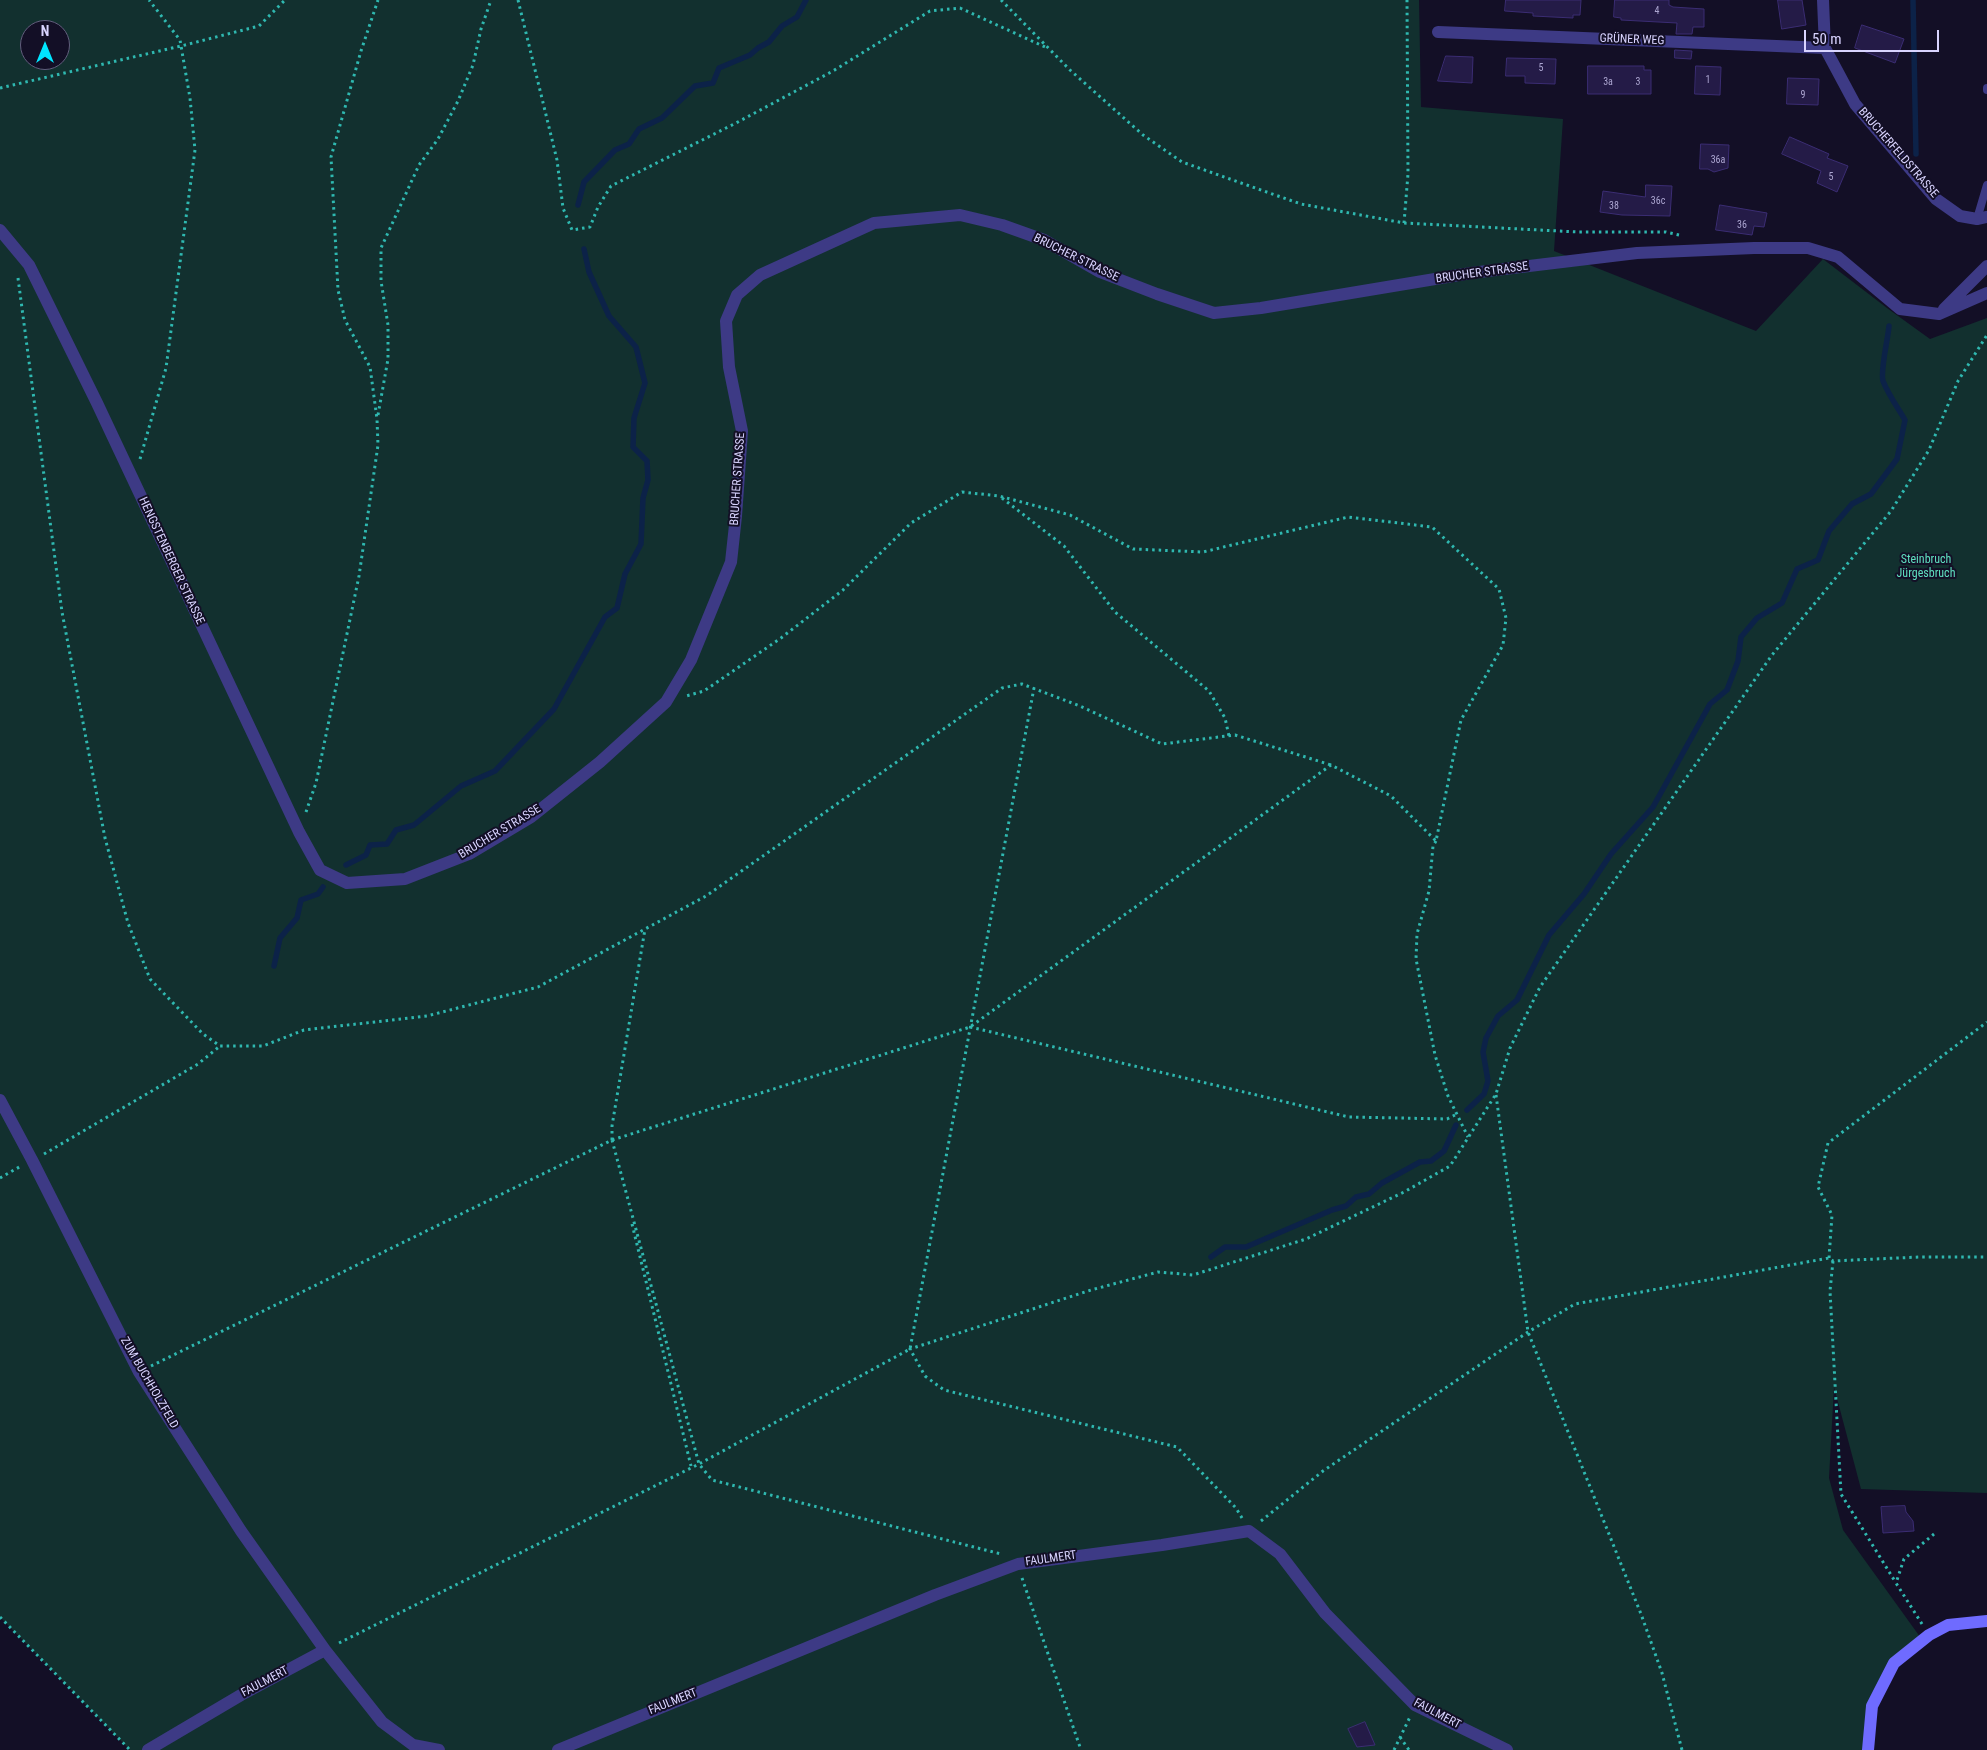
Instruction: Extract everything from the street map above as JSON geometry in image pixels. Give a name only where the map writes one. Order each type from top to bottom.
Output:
[{"type":"main road","points":[[1868,1750],[1872,1706],[1894,1663],[1929,1635],[1948,1625],[1987,1621]]},
{"type":"street","name":"BRUCHERFELDSTRASSE","points":[[1823,0],[1826,48],[1855,104],[1936,199],[1960,216],[1982,218]]},
{"type":"street","name":"GRÜNER WEG","points":[[1438,32],[1826,48]]},
{"type":"street","name":"BRUCHER STRASSE","points":[[347,883],[405,879],[469,854],[530,817],[600,762],[666,702],[691,660],[731,562],[742,432],[729,367],[726,321],[737,295],[760,274],[874,223],[960,215],[1002,225],[1044,240],[1100,272],[1214,313],[1261,308],[1471,273],[1637,253],[1808,248],[1838,256],[1900,308],[1939,314]]},
{"type":"street","name":"HENGSTENBERGER STRASSE","points":[[0,230],[30,265],[299,832],[320,870],[347,883]]},
{"type":"street","points":[[1939,314],[1987,266]]},
{"type":"street","points":[[1939,314],[1987,292]]},
{"type":"street","name":"ZUM BUCHHOLZFELD","points":[[0,1100],[139,1372],[241,1531],[325,1650]]},
{"type":"street","name":"FAULMERT","points":[[558,1750],[935,1595],[1024,1563],[1162,1545],[1249,1531],[1280,1554],[1325,1613],[1415,1705],[1507,1750]]},
{"type":"street","points":[[325,1650],[382,1722],[416,1748],[439,1750]]},
{"type":"street","name":"FAULMERT","points":[[148,1750],[241,1695],[325,1650]]},
{"type":"lane","points":[[1982,218],[1987,185]]},
{"type":"path","points":[[134,481],[166,368],[195,150],[190,98],[180,40],[150,0]]},
{"type":"path","points":[[0,88],[259,26],[286,0]]},
{"type":"path","points":[[299,832],[316,783],[359,576],[378,445],[377,419],[370,367],[345,320],[338,290],[331,157],[361,51],[378,0]]},
{"type":"path","points":[[377,419],[388,359],[388,325],[381,281],[380,248],[420,164],[438,139],[458,101],[473,65],[481,29],[491,0]]},
{"type":"path","points":[[518,0],[558,160],[563,208],[572,230],[590,227],[598,207],[611,186],[736,123],[833,71],[930,11],[960,8],[1048,48]]},
{"type":"path","points":[[1001,0],[1070,70],[1143,135],[1182,162],[1301,204],[1404,222],[1578,232],[1666,232],[1683,236]]},
{"type":"path","points":[[1404,222],[1408,174],[1407,0]]},
{"type":"path","points":[[18,274],[62,612],[105,838],[128,923],[150,979],[203,1034],[220,1046],[263,1046],[304,1030],[427,1016],[538,987],[706,896],[1002,688],[1022,684],[1080,706],[1162,744],[1235,735],[1331,765],[1391,796],[1436,841]]},
{"type":"path","points":[[325,1650],[691,1466],[699,1464],[910,1349],[1091,1290],[1158,1272],[1193,1275],[1306,1239],[1404,1192],[1450,1166],[1496,1094],[1510,1048],[1540,987],[1772,655],[1891,511],[1929,450],[1958,381],[1987,335]]},
{"type":"path","points":[[666,702],[704,690],[781,638],[843,590],[911,523],[962,492],[999,496],[1070,515],[1133,549],[1204,552],[1348,516],[1432,527],[1499,589],[1506,618],[1504,645],[1461,720],[1436,841],[1433,846],[1429,891],[1417,934],[1416,959],[1435,1055],[1448,1096],[1468,1138]]},
{"type":"path","points":[[999,496],[1064,546],[1115,612],[1209,691],[1225,718],[1228,736]]},
{"type":"path","points":[[1034,688],[910,1349],[925,1376],[944,1390],[1177,1447],[1236,1508],[1249,1531],[1323,1471],[1528,1332],[1575,1304],[1831,1260],[1919,1256],[1987,1258]]},
{"type":"path","points":[[139,1372],[612,1140],[970,1027],[1331,765]]},
{"type":"path","points":[[645,929],[612,1126],[612,1140],[691,1466]]},
{"type":"path","points":[[1929,1635],[1841,1494],[1830,1291],[1832,1215],[1818,1187],[1828,1143],[1987,1022]]},
{"type":"path","points":[[970,1027],[1350,1117],[1447,1119],[1457,1114]]},
{"type":"path","points":[[0,1178],[198,1064],[220,1046]]},
{"type":"path","points":[[1496,1094],[1528,1332],[1641,1614],[1662,1673],[1682,1750]]},
{"type":"path","points":[[612,1140],[699,1464],[712,1480],[1024,1563],[1082,1750]]},
{"type":"path","points":[[1896,1583],[1904,1559],[1934,1534]]},
{"type":"path","points":[[0,1617],[130,1750]]},
{"type":"path","points":[[1394,1750],[1415,1705]]},
{"type":"path","points":[[1400,1737],[1409,1750]]},
{"type":"green space","name":"Steinbruch Jürgesbruch","points":[[0,0],[1419,0],[1421,107],[1563,119],[1554,251],[1756,331],[1823,259],[1930,339],[1987,318],[1987,1493],[1861,1489],[1834,1387],[1829,1478],[1843,1530],[1923,1641],[1894,1663],[1872,1706],[1868,1750],[130,1750],[0,1617]]},
{"type":"building","points":[[1506,0],[1581,0],[1580,15],[1573,15],[1573,18],[1533,16],[1533,13],[1505,11]]},
{"type":"building","points":[[1615,0],[1669,0],[1669,5],[1673,7],[1704,9],[1704,27],[1693,27],[1692,34],[1676,34],[1677,23],[1621,20],[1621,18],[1614,17]]},
{"type":"building","points":[[1778,0],[1802,0],[1806,25],[1782,29]]},
{"type":"building","points":[[1862,25],[1904,39],[1895,63],[1855,48]]},
{"type":"building","points":[[1675,50],[1692,51],[1691,59],[1675,58]]},
{"type":"building","points":[[1446,56],[1473,57],[1472,83],[1438,81]]},
{"type":"building","points":[[1507,58],[1556,59],[1555,84],[1525,83],[1525,76],[1506,76]]},
{"type":"building","points":[[1588,66],[1644,66],[1644,70],[1651,70],[1651,94],[1588,94]]},
{"type":"building","points":[[1696,66],[1721,67],[1720,95],[1695,94]]},
{"type":"building","points":[[1788,78],[1819,79],[1818,105],[1787,104]]},
{"type":"building","points":[[1790,137],[1829,154],[1827,158],[1848,166],[1837,192],[1817,183],[1821,171],[1782,154]]},
{"type":"building","points":[[1701,144],[1729,145],[1728,168],[1714,172],[1708,169],[1700,169]]},
{"type":"building","points":[[1646,185],[1672,186],[1670,216],[1622,215],[1600,212],[1603,191],[1645,197]]},
{"type":"building","points":[[1720,205],[1767,213],[1764,227],[1754,226],[1752,235],[1716,230]]},
{"type":"building","points":[[1905,1506],[1906,1512],[1913,1521],[1914,1531],[1883,1533],[1881,1507]]},
{"type":"building","points":[[1365,1722],[1375,1745],[1357,1747],[1348,1729]]},
{"type":"waterway","points":[[578,205],[584,182],[615,150],[629,144],[639,129],[662,118],[695,86],[713,83],[719,68],[750,55],[769,42],[782,26],[797,17],[806,0]]},
{"type":"waterway","points":[[1913,0],[1916,154]]},
{"type":"waterway","points":[[346,865],[366,855],[370,845],[387,844],[396,830],[414,825],[461,786],[495,771],[554,709],[605,617],[617,608],[625,574],[641,544],[643,498],[648,480],[647,461],[633,447],[634,418],[645,383],[636,347],[609,316],[589,272],[584,249]]},
{"type":"waterway","points":[[1467,1110],[1484,1094],[1488,1081],[1483,1052],[1486,1038],[1498,1016],[1517,1000],[1549,935],[1584,894],[1611,854],[1653,807],[1710,704],[1727,690],[1738,661],[1741,637],[1757,618],[1782,603],[1797,569],[1818,560],[1829,531],[1852,504],[1871,494],[1897,459],[1905,420],[1890,396],[1882,376],[1889,326]]},
{"type":"waterway","points":[[274,966],[280,938],[297,918],[301,900],[318,894],[323,887]]},
{"type":"waterway","points":[[1211,1257],[1225,1247],[1246,1247],[1332,1210],[1346,1206],[1356,1197],[1369,1194],[1382,1183],[1420,1162],[1431,1161],[1444,1151],[1456,1125]]}]
